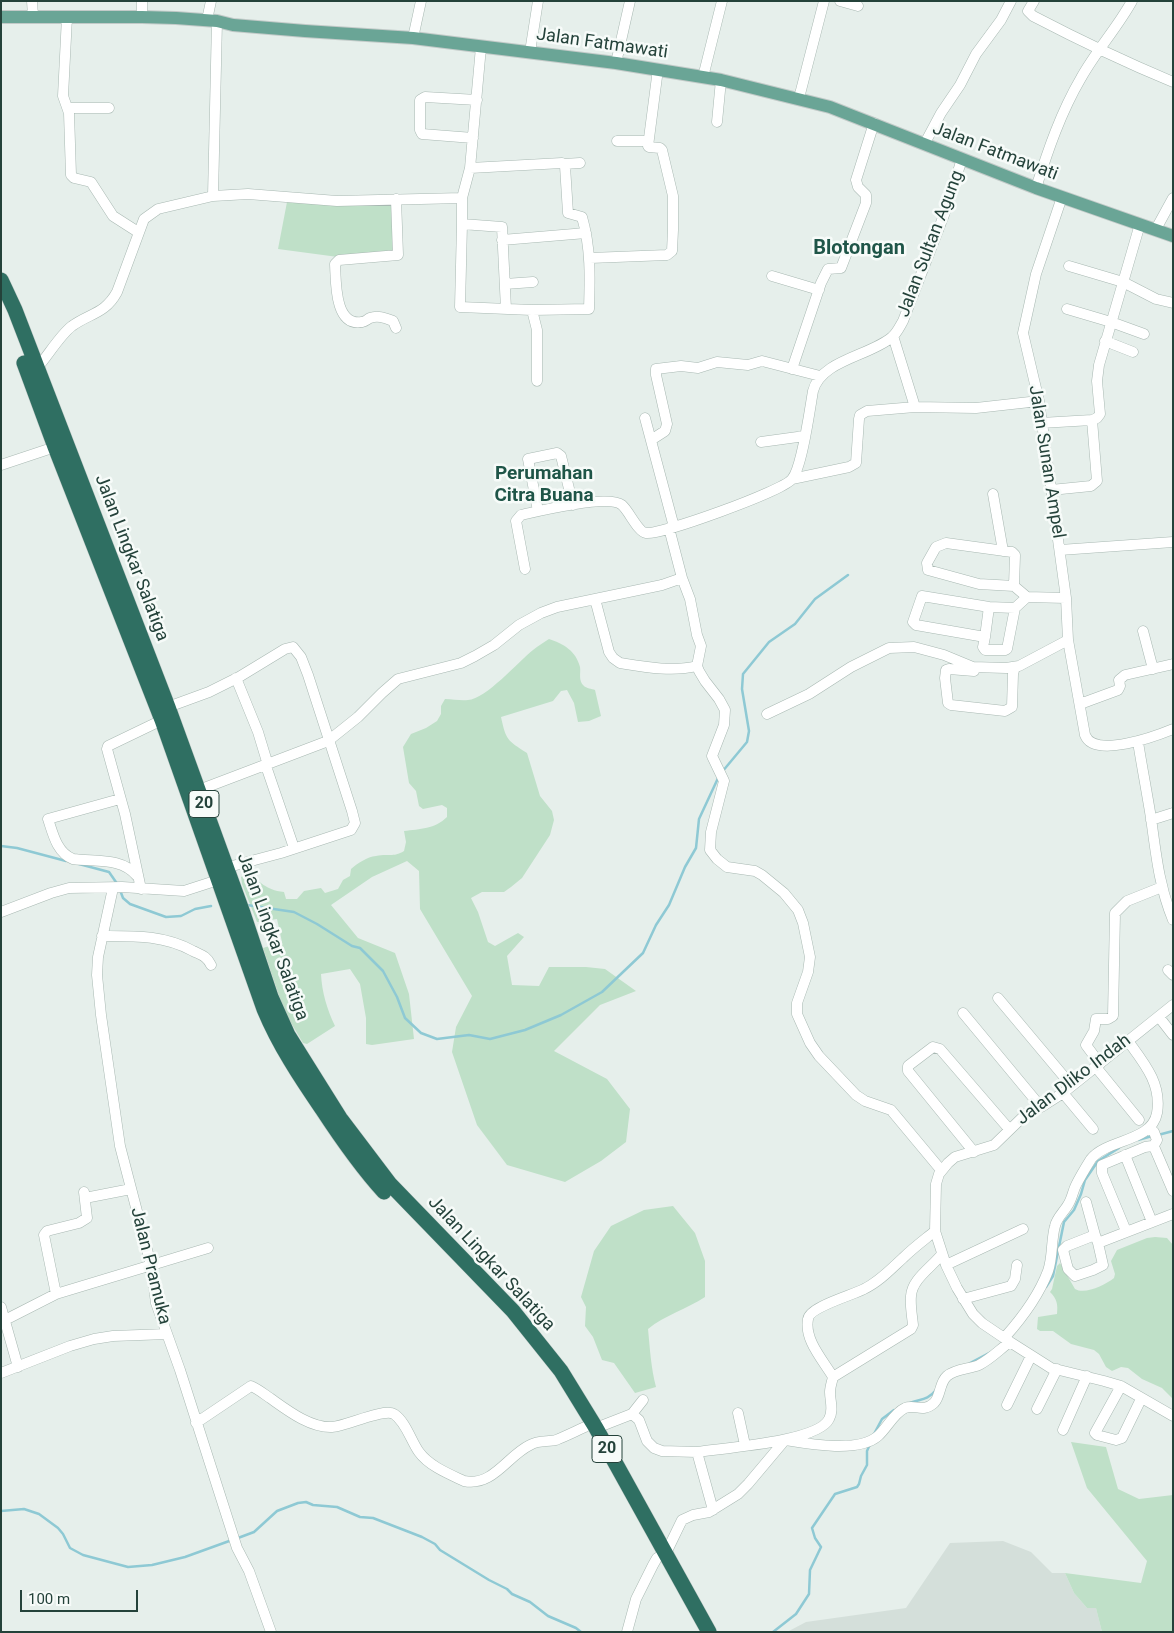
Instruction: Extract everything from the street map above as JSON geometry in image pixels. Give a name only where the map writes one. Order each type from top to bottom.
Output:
[{"type":"highway","name":"Jalan Lingkar Salatiga","points":[[1,280],[15,310],[37,368],[55,447],[165,714],[199,790],[220,873]]},
{"type":"highway","name":"Jalan Lingkar Salatiga","points":[[1,303],[46,406],[165,714],[258,978],[297,1050],[386,1187],[484,1280],[531,1332],[572,1387],[590,1427],[662,1556],[708,1632]]},
{"type":"highway","name":"Jalan Lingkar Salatiga","points":[[662,1556],[697,1632]]},
{"type":"main road","name":"Jalan Fatmawati","points":[[1,17],[142,17],[413,38],[616,62],[722,80],[830,107],[1036,188],[1173,236]]},
{"type":"street","points":[[32,1],[33,16]]},
{"type":"street","points":[[142,1],[142,17]]},
{"type":"street","points":[[211,1],[213,196]]},
{"type":"street","points":[[413,38],[421,1]]},
{"type":"street","points":[[530,52],[538,1]]},
{"type":"street","points":[[616,62],[630,1]]},
{"type":"street","points":[[703,77],[722,1]]},
{"type":"street","points":[[799,98],[824,1]]},
{"type":"street","points":[[840,1],[858,6]]},
{"type":"street","points":[[925,143],[941,113],[960,86],[966,70],[1011,1]]},
{"type":"street","points":[[1034,1],[1029,9],[1030,14],[1099,50],[1173,82]]},
{"type":"street","points":[[1036,188],[1080,79],[1132,1]]},
{"type":"street","points":[[67,17],[63,96],[70,112],[72,177],[91,182],[113,216],[138,232]]},
{"type":"street","points":[[481,47],[470,168],[462,198],[460,307],[532,310],[590,309],[590,258],[586,233],[582,217],[568,214],[564,164]]},
{"type":"street","points":[[590,258],[667,255],[672,251],[673,196],[662,150],[649,147],[648,141],[658,69]]},
{"type":"street","points":[[717,122],[722,80]]},
{"type":"street","points":[[473,138],[422,134],[420,130],[420,100],[425,97],[477,100]]},
{"type":"street","points":[[68,108],[109,108]]},
{"type":"street","points":[[792,369],[818,290],[828,269],[841,268],[866,204],[866,195],[858,187],[856,180],[874,123]]},
{"type":"street","points":[[617,141],[648,141]]},
{"type":"street","name":"Jalan Sultan Agung","points":[[820,376],[831,368],[894,336],[903,321],[944,215],[962,159]]},
{"type":"street","points":[[470,168],[580,163]]},
{"type":"street","points":[[37,368],[72,327],[112,302],[118,292],[144,219],[158,209],[213,196],[248,194],[337,201],[462,198]]},
{"type":"street","name":"Jalan Sunan Ampel","points":[[1062,197],[1036,274],[1024,324],[1025,341],[1039,401],[1066,598],[1068,640],[1084,732],[1087,740],[1096,744],[1138,742]]},
{"type":"street","points":[[1156,230],[1173,198]]},
{"type":"street","points":[[396,199],[398,255],[339,260],[336,264],[336,295],[339,304],[347,316],[352,320],[361,322],[378,316],[393,321],[396,328]]},
{"type":"street","points":[[462,224],[500,226],[506,309]]},
{"type":"street","points":[[1041,423],[1092,420],[1100,414],[1098,373],[1105,341],[1140,224]]},
{"type":"street","points":[[502,240],[586,233]]},
{"type":"street","points":[[1069,266],[1123,282],[1156,299],[1173,303]]},
{"type":"street","points":[[772,276],[818,290]]},
{"type":"street","points":[[505,284],[533,282]]},
{"type":"street","points":[[1067,309],[1144,334]]},
{"type":"street","points":[[532,310],[537,330],[537,381]]},
{"type":"street","points":[[894,336],[915,408]]},
{"type":"street","points":[[1105,341],[1132,352]]},
{"type":"street","points":[[525,569],[516,521],[521,515],[598,501],[618,502],[631,514],[642,532],[648,533],[672,528],[786,484],[792,479],[797,470],[813,391],[820,376],[762,361],[748,365],[717,362],[698,368],[680,366],[656,369],[667,424],[665,432],[651,440]]},
{"type":"street","points":[[792,479],[849,467],[856,463],[859,419],[860,415],[867,411],[915,408],[976,408],[1039,401]]},
{"type":"street","points":[[645,418],[672,528],[682,578],[690,599],[701,646],[697,666],[701,676],[720,699],[725,710],[725,720],[712,754],[724,784],[716,810],[709,849],[717,859],[727,866],[762,875],[784,893],[798,910],[803,922],[810,957],[808,972],[797,1003],[797,1014],[810,1043],[819,1056],[860,1098],[890,1110],[941,1170],[936,1184],[935,1231],[946,1265],[963,1299],[976,1318],[1043,1364],[1120,1386],[1173,1416]]},
{"type":"street","points":[[1051,490],[1091,486],[1097,481],[1092,420]]},
{"type":"street","points":[[761,442],[805,436]]},
{"type":"street","points":[[1,465],[55,447]]},
{"type":"street","points":[[538,511],[528,459],[557,453],[561,456],[573,505]]},
{"type":"street","points":[[993,494],[1003,551]]},
{"type":"street","points":[[1060,550],[1173,542]]},
{"type":"street","points":[[1014,586],[1015,554],[1012,552],[942,544],[936,547],[927,561],[928,570],[938,574],[979,584],[1014,586],[1027,597],[1066,598]]},
{"type":"street","points":[[199,790],[328,741],[358,717],[382,692],[398,680],[461,663],[494,645],[536,615],[558,606],[662,585],[682,578]]},
{"type":"street","points":[[985,637],[916,625],[913,622],[922,596],[988,607],[1015,608]]},
{"type":"street","points":[[988,607],[983,648],[985,650],[1008,649],[1015,608],[1027,597]]},
{"type":"street","points":[[595,599],[609,652],[616,661],[681,669],[697,666]]},
{"type":"street","points":[[1143,631],[1153,669]]},
{"type":"street","points":[[1014,670],[1012,707],[1008,710],[951,704],[947,700],[944,678],[947,669],[1014,670],[1068,640]]},
{"type":"street","points":[[767,714],[809,694],[850,667],[889,648],[914,647],[929,650],[973,667],[1014,670]]},
{"type":"street","points":[[1,912],[69,888],[184,891],[220,873],[350,830],[355,825],[352,811],[308,675],[301,658],[294,648],[285,649],[236,678],[165,714],[108,746],[107,752],[120,799],[140,889]]},
{"type":"street","points":[[1080,704],[1118,690],[1120,686],[1119,680],[1125,675],[1173,664]]},
{"type":"street","points":[[236,678],[294,848]]},
{"type":"street","points":[[1172,916],[1162,887],[1154,853],[1151,820],[1138,742],[1173,729]]},
{"type":"street","points":[[120,799],[48,819],[57,844],[67,857],[73,860],[117,862],[130,868],[138,876]]},
{"type":"street","points":[[1151,820],[1173,813]]},
{"type":"street","points":[[1140,1120],[1098,1065],[1086,1045],[1094,1031],[1096,1019],[1108,1019],[1113,1016],[1115,913],[1127,901],[1162,887]]},
{"type":"street","name":"Jalan Pramuka","points":[[117,888],[102,936],[97,975],[120,1146],[151,1265],[156,1304],[180,1370],[237,1548],[249,1571],[271,1632]]},
{"type":"street","points":[[102,936],[157,938],[185,946],[208,958],[211,965]]},
{"type":"street","points":[[998,998],[1071,1085]]},
{"type":"street","name":"Jalan Dliko Indah","points":[[941,1170],[955,1157],[994,1145],[1027,1114],[1062,1093],[1173,1005]]},
{"type":"street","points":[[962,1013],[1041,1107]]},
{"type":"street","points":[[1159,1017],[1173,1035]]},
{"type":"street","points":[[1128,1041],[1150,1071],[1154,1080],[1158,1099],[1154,1137],[1173,1190]]},
{"type":"street","points":[[974,1152],[908,1072],[908,1066],[933,1047],[940,1049],[1009,1129]]},
{"type":"street","points":[[1062,1093],[1093,1129]]},
{"type":"street","points":[[1126,1231],[1101,1169],[1102,1165],[1145,1147],[1154,1137]]},
{"type":"street","points":[[785,1440],[826,1446],[873,1439],[904,1408],[922,1409],[932,1404],[938,1397],[947,1376],[984,1362],[1007,1340],[1033,1301],[1049,1270],[1056,1223],[1070,1203],[1076,1185],[1091,1159],[1099,1152],[1131,1138],[1154,1137]]},
{"type":"street","points":[[1124,1155],[1152,1222]]},
{"type":"street","points":[[56,1294],[44,1235],[47,1231],[84,1220],[87,1215],[84,1195],[130,1188]]},
{"type":"street","points":[[1086,1202],[1097,1239],[1103,1265],[1075,1276],[1068,1269],[1065,1260],[1063,1250],[1066,1246],[1097,1239],[1126,1231],[1173,1214]]},
{"type":"street","points":[[946,1265],[1023,1229]]},
{"type":"street","points":[[632,1414],[639,1420],[648,1441],[654,1448],[662,1451],[697,1452],[785,1440],[805,1434],[827,1423],[832,1410],[830,1394],[833,1377],[812,1343],[808,1328],[809,1314],[818,1308],[865,1289],[935,1231]]},
{"type":"street","points":[[3,1321],[56,1294],[208,1248]]},
{"type":"street","points":[[833,1377],[911,1329],[912,1289],[921,1276],[942,1254]]},
{"type":"street","points":[[963,1299],[1011,1286],[1016,1280],[1018,1265]]},
{"type":"street","points":[[1,1307],[3,1321],[18,1367]]},
{"type":"street","points":[[1,1373],[70,1346],[94,1339],[114,1336],[167,1334]]},
{"type":"street","points":[[1007,1405],[1031,1356]]},
{"type":"street","points":[[1037,1409],[1057,1369]]},
{"type":"street","points":[[1063,1430],[1087,1376]]},
{"type":"street","points":[[196,1423],[251,1386],[281,1406],[319,1426],[344,1425],[386,1412],[398,1418],[418,1452],[425,1459],[468,1482],[493,1475],[532,1444],[555,1440],[632,1414],[642,1400]]},
{"type":"street","points":[[1120,1386],[1096,1434],[1116,1440],[1122,1438],[1141,1399]]},
{"type":"street","points":[[738,1414],[745,1445]]},
{"type":"street","points":[[627,1632],[636,1599],[684,1519],[709,1512],[732,1497],[748,1484],[785,1440]]},
{"type":"street","points":[[697,1452],[713,1510]]},
{"type":"shaded area","points":[[1003,1541],[1031,1552],[1052,1573],[1065,1573],[1074,1593],[1087,1608],[1096,1608],[1102,1632],[787,1632],[806,1622],[906,1608],[950,1543]]},
{"type":"green space","points":[[287,202],[394,202],[400,253],[338,257],[278,249]]},
{"type":"green space","points":[[549,639],[560,643],[576,657],[580,667],[581,682],[585,687],[595,690],[601,716],[589,721],[578,722],[574,703],[567,690],[561,691],[553,701],[501,717],[508,739],[527,753],[540,796],[552,811],[554,820],[550,835],[522,878],[504,892],[482,892],[471,898],[488,942],[495,946],[518,933],[524,937],[507,956],[512,985],[539,986],[549,967],[586,967],[605,969],[636,991],[600,1005],[554,1051],[607,1079],[630,1109],[626,1142],[601,1161],[565,1182],[507,1165],[477,1125],[452,1052],[456,1027],[472,996],[420,909],[419,871],[407,861],[372,877],[331,905],[358,938],[395,953],[409,994],[414,1039],[372,1045],[366,1044],[366,1018],[360,984],[350,969],[321,974],[325,1001],[335,1026],[307,1044],[303,1043],[284,1011],[263,948],[282,942],[277,919],[257,922],[241,877],[246,874],[267,887],[284,892],[286,899],[297,899],[304,891],[321,888],[325,893],[338,889],[343,880],[350,876],[351,869],[366,859],[380,855],[393,855],[404,851],[406,842],[404,831],[432,826],[447,817],[447,808],[442,805],[423,809],[419,806],[416,791],[409,783],[403,747],[411,734],[437,721],[445,699],[468,700],[484,693],[533,650]]},
{"type":"green space","points":[[673,1206],[695,1233],[705,1261],[705,1297],[648,1329],[656,1387],[635,1393],[614,1363],[602,1360],[593,1337],[585,1326],[586,1307],[581,1297],[594,1251],[611,1226],[644,1210]]},
{"type":"green space","points":[[1147,1238],[1167,1238],[1173,1245],[1173,1399],[1162,1388],[1142,1379],[1128,1368],[1121,1367],[1112,1371],[1106,1367],[1099,1354],[1094,1350],[1071,1344],[1053,1331],[1040,1331],[1037,1329],[1038,1317],[1057,1314],[1056,1302],[1050,1292],[1057,1266],[1060,1263],[1075,1289],[1079,1291],[1089,1290],[1106,1284],[1114,1278],[1115,1274],[1111,1261],[1117,1250]]},
{"type":"green space","points":[[1071,1442],[1106,1447],[1118,1489],[1139,1499],[1173,1495],[1173,1632],[1102,1632],[1096,1608],[1087,1608],[1074,1593],[1065,1573],[1141,1583],[1147,1561],[1087,1488]]},
{"type":"waterway","points":[[722,772],[747,742],[749,731],[742,689],[743,674],[769,642],[795,624],[815,599],[848,575]]},
{"type":"waterway","points":[[247,905],[294,912],[352,946],[360,948],[383,971],[397,997],[405,1018],[421,1033],[437,1039],[469,1035],[490,1039],[525,1030],[561,1015],[602,992],[643,953],[656,925],[669,905],[685,867],[696,848],[699,819],[719,776]]},
{"type":"waterway","points":[[1,846],[17,848],[66,861]]},
{"type":"waterway","points":[[79,864],[109,872],[118,885]]},
{"type":"waterway","points":[[120,890],[123,898],[130,904],[166,917],[181,916],[195,909],[211,906]]},
{"type":"waterway","points":[[1158,1135],[1173,1131]]},
{"type":"waterway","points":[[1138,1140],[1152,1136]]},
{"type":"waterway","points":[[1046,1287],[1053,1276],[1064,1222],[1074,1210],[1085,1180],[1098,1161],[1119,1148]]},
{"type":"waterway","points":[[970,1363],[991,1352]]},
{"type":"waterway","points":[[910,1403],[927,1397],[936,1390]]},
{"type":"waterway","points":[[874,1434],[882,1419],[894,1410]]},
{"type":"waterway","points":[[773,1632],[796,1614],[809,1594],[810,1570],[821,1547],[815,1538],[812,1528],[835,1494],[857,1487],[867,1465],[867,1451],[870,1444]]},
{"type":"waterway","points":[[238,1538],[254,1532],[277,1511],[298,1503],[306,1502],[313,1505],[337,1507],[360,1517],[373,1518],[422,1537],[489,1580],[507,1589],[512,1594],[530,1602],[548,1616],[581,1632]]},
{"type":"waterway","points":[[1,1511],[24,1509],[39,1514],[58,1528],[70,1548],[83,1555],[128,1567],[152,1565],[185,1557],[232,1540]]},
{"type":"district","name":"Blotongan","points":[[859,249]]},
{"type":"district","name":"Perumahan Citra Buana","points":[[544,485]]}]
